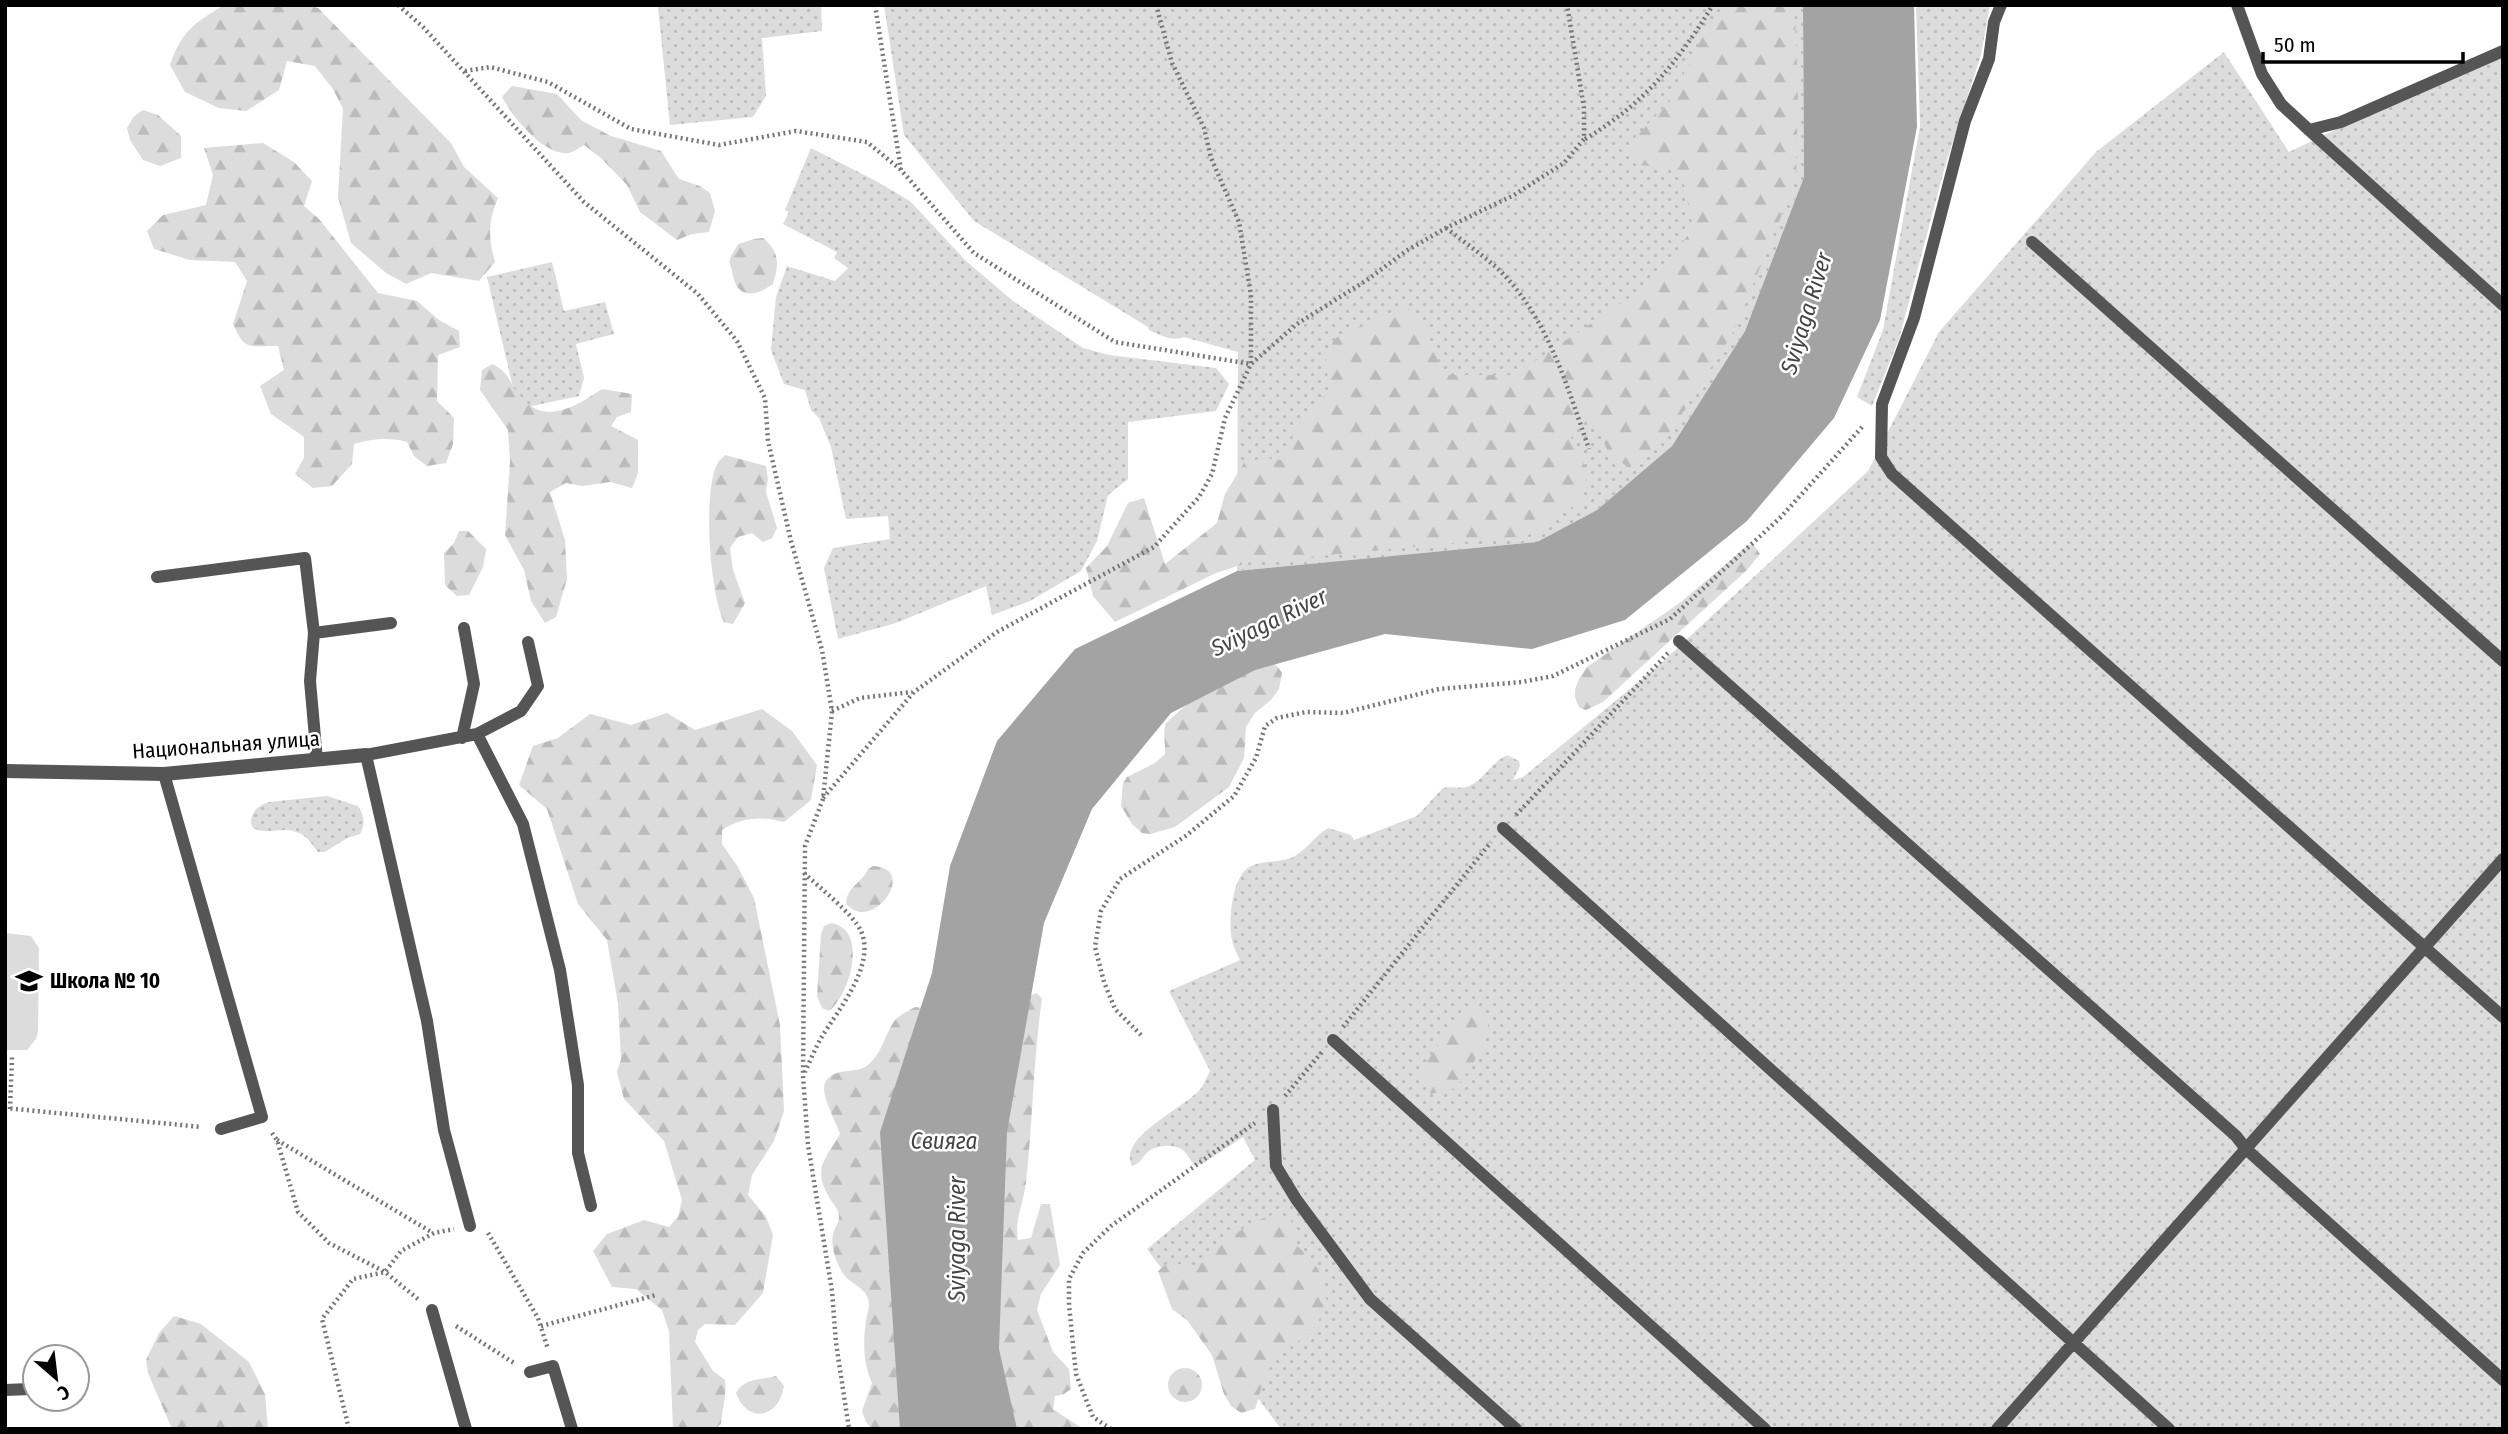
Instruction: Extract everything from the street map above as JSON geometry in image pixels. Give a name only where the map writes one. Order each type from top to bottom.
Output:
[{"type":"street","name":"Национальная улица","points":[[5,771],[163,774],[366,755]]},
{"type":"lane","points":[[2001,5],[1994,22],[1989,59],[1962,132],[1914,318],[1882,404],[1881,457],[1892,474],[2503,1017]]},
{"type":"lane","points":[[2237,5],[2262,74],[2281,104],[2503,305]]},
{"type":"lane","points":[[2309,130],[2341,122],[2503,51]]},
{"type":"lane","points":[[2032,242],[2503,661]]},
{"type":"lane","points":[[157,577],[305,558],[314,633],[310,681],[317,760]]},
{"type":"lane","points":[[314,633],[391,623]]},
{"type":"lane","points":[[462,738],[474,684],[464,628]]},
{"type":"lane","points":[[1679,641],[2226,1126],[2246,1149],[2503,1380]]},
{"type":"lane","points":[[470,1226],[444,1130],[427,1021],[366,755],[477,734],[521,711],[538,686],[528,642]]},
{"type":"lane","points":[[477,734],[523,824],[560,970],[578,1085],[578,1153],[591,1206]]},
{"type":"lane","points":[[163,774],[262,1117],[221,1129]]},
{"type":"lane","points":[[1503,828],[2169,1429]]},
{"type":"lane","points":[[1997,1429],[2503,859]]},
{"type":"lane","points":[[1333,1040],[1765,1429]]},
{"type":"lane","points":[[1273,1110],[1276,1166],[1370,1299],[1516,1429]]},
{"type":"lane","points":[[432,1310],[466,1429]]},
{"type":"lane","points":[[530,1372],[554,1366],[572,1429]]},
{"type":"path","points":[[398,5],[423,27],[584,202],[698,294],[737,341],[765,398],[768,441],[791,541],[822,650],[832,711],[823,799],[805,846],[803,1076],[808,1145],[832,1291],[836,1343],[849,1429]]},
{"type":"path","points":[[876,5],[901,170]]},
{"type":"path","points":[[1156,5],[1172,63],[1204,128],[1211,158],[1239,222],[1251,295],[1251,364]]},
{"type":"path","points":[[1567,5],[1584,108],[1584,139]]},
{"type":"path","points":[[823,799],[914,692],[997,632],[1154,547],[1199,497],[1212,474],[1225,418],[1251,364],[1297,324],[1367,280],[1406,251],[1514,195],[1564,163],[1584,139],[1611,124],[1642,99],[1673,64],[1713,5]]},
{"type":"path","points":[[464,71],[490,67],[548,82],[631,129],[656,134],[719,145],[796,131],[867,142],[901,170],[974,253],[1115,342],[1251,364]]},
{"type":"path","points":[[1446,228],[1498,269],[1535,317],[1564,379],[1589,449]]},
{"type":"path","points":[[1141,1035],[1115,1009],[1104,982],[1095,947],[1101,911],[1120,879],[1187,835],[1234,796],[1256,758],[1265,726],[1277,718],[1306,712],[1343,713],[1438,689],[1522,682],[1553,676],[1670,619],[1781,517],[1882,404]]},
{"type":"path","points":[[832,711],[860,698],[914,692]]},
{"type":"path","points":[[803,1076],[820,1040],[859,976],[864,948],[861,932],[854,920],[804,873]]},
{"type":"path","points":[[12,1057],[8,1109],[221,1129]]},
{"type":"path","points":[[262,1117],[276,1140],[298,1212],[329,1243],[385,1272]]},
{"type":"path","points":[[276,1140],[434,1233],[401,1251],[385,1272],[353,1279],[322,1319],[349,1429]]},
{"type":"path","points":[[470,1226],[485,1222],[488,1236],[538,1318],[554,1366]]},
{"type":"path","points":[[541,1326],[656,1295]]},
{"type":"path","points":[[492,1350],[530,1372]]},
{"type":"green space","points":[[224,5],[306,5],[318,8],[451,143],[464,167],[498,198],[490,230],[495,262],[479,281],[431,273],[406,284],[386,273],[351,243],[338,197],[343,109],[333,89],[315,66],[287,61],[279,90],[246,111],[219,108],[185,92],[170,65],[179,44],[190,29]]},
{"type":"green space","points":[[821,5],[822,31],[762,38],[766,96],[753,117],[670,125],[658,7]]},
{"type":"green space","points":[[884,5],[1803,5],[1804,177],[1745,331],[1672,446],[1597,510],[1537,542],[1237,571],[1238,352],[1184,337],[1166,337],[1149,330],[974,221],[904,135]]},
{"type":"green space","points":[[1730,5],[1787,5],[1795,15],[1798,88],[1796,180],[1734,331],[1664,442],[1629,468],[1608,452],[1597,425],[1583,420],[1571,438],[1588,472],[1582,501],[1527,536],[1247,563],[1216,573],[1115,622],[1093,596],[1086,568],[1107,546],[1128,503],[1144,498],[1165,564],[1217,523],[1225,494],[1244,463],[1262,458],[1282,460],[1298,426],[1330,388],[1325,362],[1334,339],[1375,319],[1408,308],[1427,331],[1443,375],[1514,375],[1659,278],[1693,227],[1683,180],[1670,167],[1636,165],[1631,142],[1670,101],[1703,36]]},
{"type":"green space","points":[[1916,5],[1990,5],[1981,55],[1946,163],[1899,339],[1872,406],[1857,397],[1883,330],[1920,126]]},
{"type":"green space","points":[[2503,49],[2503,1429],[1281,1429],[1147,1249],[1255,1160],[1243,1137],[1202,1164],[1194,1165],[1184,1151],[1172,1146],[1153,1149],[1132,1166],[1130,1155],[1144,1133],[1202,1087],[1210,1071],[1169,991],[1240,960],[1233,943],[1231,923],[1232,901],[1243,873],[1253,865],[1295,856],[1328,828],[1351,835],[1354,840],[1417,816],[1443,788],[1472,785],[1507,755],[1519,761],[1520,766],[1513,780],[1523,777],[1659,665],[1868,471],[1939,332],[2096,152],[2224,52],[2289,152]]},
{"type":"green space","points":[[512,86],[557,94],[582,121],[611,136],[661,151],[679,179],[700,186],[710,193],[715,211],[709,232],[692,234],[677,240],[640,212],[627,185],[584,145],[569,153],[559,152],[539,142],[513,115],[502,97]]},
{"type":"green space","points":[[143,110],[158,115],[181,136],[181,158],[160,166],[143,160],[130,140],[127,128],[134,116]]},
{"type":"green space","points":[[263,143],[294,162],[312,181],[304,206],[319,219],[378,293],[417,301],[439,320],[459,331],[460,347],[438,355],[437,401],[454,418],[453,444],[446,463],[427,466],[414,456],[407,442],[400,440],[367,441],[354,444],[352,464],[332,486],[313,488],[295,474],[304,458],[304,437],[271,414],[260,386],[284,370],[278,346],[250,346],[242,340],[233,324],[247,281],[235,262],[190,260],[154,249],[147,231],[163,215],[206,205],[213,175],[204,148]]},
{"type":"green space","points":[[811,148],[910,201],[966,261],[1013,301],[1083,348],[1109,355],[1216,368],[1229,384],[1216,411],[1128,422],[1128,479],[1108,495],[1097,541],[1081,571],[1030,601],[992,615],[986,586],[896,623],[838,639],[824,568],[833,548],[890,539],[888,516],[846,519],[831,447],[819,418],[811,410],[805,390],[784,384],[771,350],[776,297],[787,266],[835,281],[848,268],[834,258],[837,252],[783,224],[789,212],[785,210]]},
{"type":"green space","points":[[763,238],[773,248],[777,259],[773,284],[759,292],[741,291],[734,280],[730,259],[738,244]]},
{"type":"green space","points":[[552,262],[564,311],[605,302],[614,334],[576,344],[584,378],[579,396],[518,409],[487,277]]},
{"type":"green space","points":[[492,364],[506,374],[520,396],[540,410],[550,412],[571,407],[602,389],[632,394],[631,412],[617,417],[611,426],[638,440],[638,473],[632,488],[610,482],[583,486],[566,483],[550,492],[565,540],[567,579],[556,617],[545,623],[531,601],[524,570],[505,535],[510,462],[508,430],[480,390],[482,370]]},
{"type":"green space","points":[[725,455],[766,466],[766,492],[777,528],[772,538],[763,542],[752,533],[738,537],[730,548],[733,570],[745,603],[733,624],[724,622],[719,608],[710,542],[710,495],[713,476],[718,462]]},
{"type":"green space","points":[[459,531],[468,531],[486,549],[483,567],[469,595],[457,596],[445,585],[444,553],[454,543]]},
{"type":"green space","points":[[1748,545],[1754,545],[1760,554],[1747,570],[1603,702],[1586,710],[1580,708],[1575,692],[1587,667],[1681,602]]},
{"type":"green space","points":[[1269,660],[1282,673],[1279,689],[1271,700],[1255,713],[1246,727],[1244,758],[1229,787],[1175,827],[1150,834],[1142,833],[1132,824],[1121,806],[1123,783],[1127,777],[1155,763],[1165,754],[1166,723],[1204,689]]},
{"type":"green space","points":[[762,709],[792,731],[817,765],[811,800],[784,822],[752,819],[737,822],[722,830],[722,844],[754,898],[780,1025],[784,1111],[774,1141],[752,1175],[748,1195],[766,1217],[773,1235],[763,1293],[735,1325],[705,1324],[698,1330],[695,1342],[713,1371],[725,1380],[721,1424],[715,1429],[673,1429],[669,1331],[662,1310],[636,1289],[612,1287],[593,1251],[607,1234],[644,1220],[669,1227],[678,1217],[682,1200],[664,1141],[624,1099],[617,1072],[621,1059],[618,1004],[607,940],[578,904],[547,809],[519,785],[533,746],[558,738],[590,714],[631,725],[667,713],[695,730]]},
{"type":"green space","points":[[327,796],[358,806],[364,823],[360,834],[347,838],[325,852],[318,852],[299,833],[288,830],[257,830],[251,823],[255,811],[269,802]]},
{"type":"green space","points":[[873,866],[886,870],[892,877],[892,887],[878,906],[867,911],[856,911],[846,903],[847,898]]},
{"type":"green space","points":[[831,923],[843,928],[850,937],[853,949],[849,978],[844,991],[829,1011],[822,1008],[817,996],[821,934],[824,926]]},
{"type":"green space","points":[[5,933],[31,936],[39,948],[38,1031],[36,1039],[27,1050],[5,1050]]},
{"type":"green space","points":[[1037,993],[1042,999],[1026,1182],[1017,1233],[1018,1240],[1031,1238],[1041,1204],[1050,1204],[1060,1265],[1041,1294],[1037,1310],[1053,1352],[1069,1369],[1071,1389],[1055,1396],[1053,1409],[1083,1429],[1010,1429],[996,1338],[990,1192],[1020,999]]},
{"type":"green space","points":[[915,1007],[924,1008],[908,1429],[872,1429],[862,1411],[872,1383],[864,1352],[868,1298],[862,1289],[845,1276],[836,1258],[833,1236],[839,1213],[824,1187],[822,1178],[823,1164],[840,1134],[826,1101],[824,1088],[833,1074],[857,1070],[868,1065],[880,1050],[895,1020]]},
{"type":"green space","points":[[1483,1008],[1488,1028],[1475,1060],[1456,1088],[1431,1094],[1423,1084],[1420,1072],[1423,1066],[1460,1020],[1473,1009]]},
{"type":"green space","points":[[1275,1214],[1287,1218],[1294,1225],[1297,1246],[1308,1256],[1322,1277],[1326,1300],[1317,1323],[1278,1358],[1267,1372],[1255,1409],[1241,1413],[1231,1406],[1224,1394],[1212,1355],[1187,1320],[1172,1309],[1158,1271],[1168,1263],[1198,1266],[1243,1229]]},
{"type":"green space","points":[[174,1316],[201,1324],[249,1362],[265,1394],[268,1429],[172,1429],[148,1373],[146,1360],[159,1333]]},
{"type":"green space","points":[[1185,1368],[1197,1373],[1202,1385],[1197,1397],[1185,1402],[1173,1397],[1168,1385],[1173,1373]]},
{"type":"green space","points":[[776,1376],[784,1386],[781,1397],[770,1411],[755,1413],[741,1403],[736,1393],[739,1388],[753,1380]]},
{"type":"water","name":"Свияга","points":[[1803,5],[1914,5],[1917,127],[1880,320],[1834,418],[1747,521],[1625,620],[1532,649],[1385,634],[1255,670],[1171,713],[1092,809],[1044,923],[1007,1132],[999,1349],[1017,1429],[900,1429],[880,1132],[932,973],[950,866],[997,741],[1075,649],[1237,571],[1537,542],[1597,510],[1672,446],[1745,331],[1804,177]]},
{"type":"place","name":"Школа № 10","points":[[29,981]]},
{"type":"water label","name":"Sviyaga River","points":[[1806,313]]},
{"type":"water label","name":"Sviyaga River","points":[[1269,622]]},
{"type":"water label","name":"Sviyaga River","points":[[957,1239]]}]
